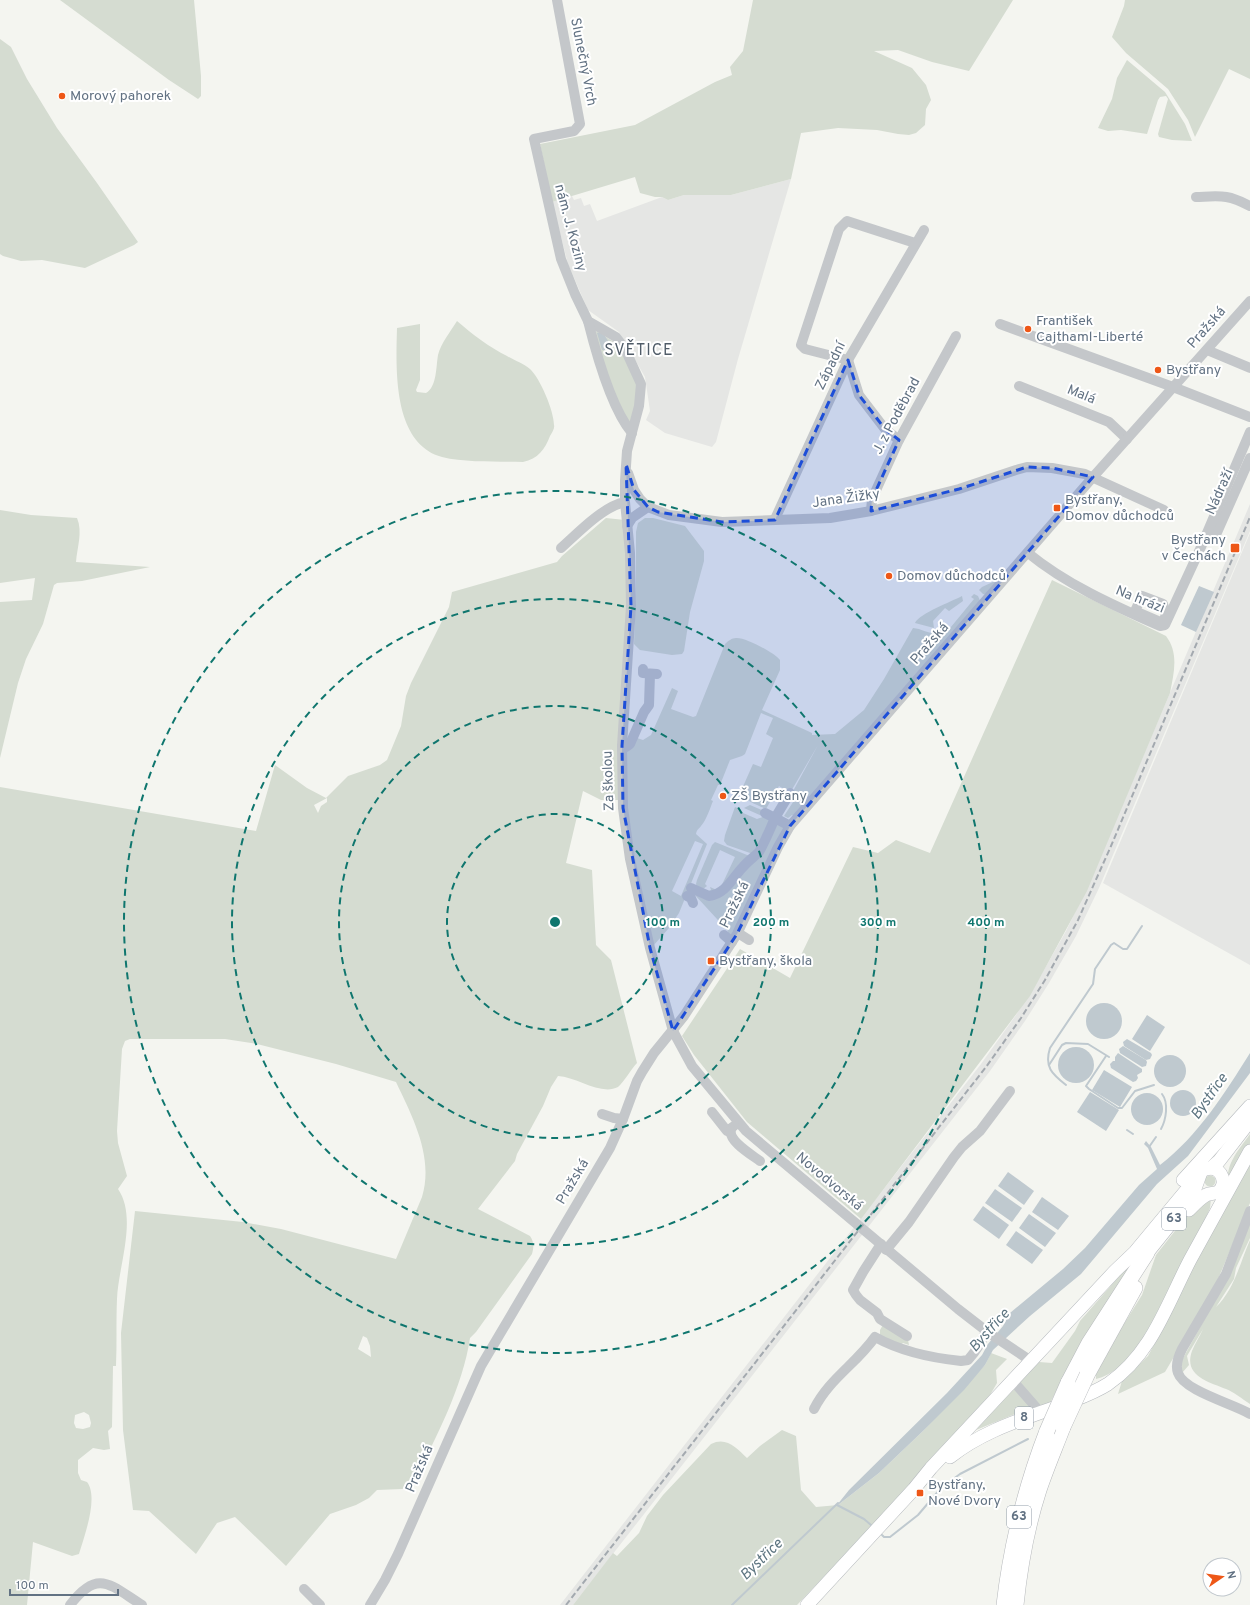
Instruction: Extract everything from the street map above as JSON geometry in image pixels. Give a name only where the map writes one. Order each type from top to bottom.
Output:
[{"type":"highway","name":"63","points":[[1016,1605],[1020,1570],[1031,1519],[1039,1491],[1063,1427],[1087,1375],[1150,1254]]},
{"type":"highway","name":"63","points":[[1004,1605],[1009,1567],[1019,1515],[1034,1466],[1047,1432],[1068,1383],[1089,1343],[1150,1254]]},
{"type":"main road","name":"8","points":[[806,1605],[914,1489],[931,1468],[1115,1271],[1182,1182],[1250,1106]]},
{"type":"main road","points":[[1115,1271],[1135,1252],[1198,1179],[1203,1170],[1211,1168],[1222,1158],[1250,1121]]},
{"type":"main road","points":[[1222,1175],[1228,1162],[1250,1130]]},
{"type":"main road","name":"8","points":[[914,1489],[947,1459],[972,1441],[1004,1426],[1096,1390],[1108,1384],[1127,1368],[1158,1326],[1190,1261],[1250,1151]]},
{"type":"main road","points":[[1211,1168],[1219,1171],[1222,1175],[1223,1181],[1222,1186],[1211,1194]]},
{"type":"main road","points":[[1190,1261],[1214,1204],[1211,1194],[1200,1189],[1198,1179]]},
{"type":"main road","name":"63","points":[[1150,1254],[1189,1201],[1198,1179]]},
{"type":"main road","name":"63","points":[[1150,1254],[1197,1202],[1211,1194]]},
{"type":"street","name":"Slunečný Vrch","points":[[534,139],[577,129],[580,124],[557,0]]},
{"type":"street","name":"nám. J. Koziny","points":[[534,139],[563,266],[578,302],[588,321],[602,373],[616,405],[632,433]]},
{"type":"street","points":[[1196,197],[1226,196],[1250,206]]},
{"type":"street","points":[[899,440],[885,429],[859,395],[848,360],[804,349],[802,345],[840,229],[847,222],[915,243]]},
{"type":"street","name":"Západní","points":[[775,519],[848,360],[915,243],[924,230]]},
{"type":"street","name":"Pražská","points":[[370,1605],[398,1554],[481,1366],[610,1148],[623,1120],[633,1090],[642,1072],[654,1053],[673,1030],[738,933],[778,847],[790,826],[1093,477],[1248,306]]},
{"type":"street","points":[[588,321],[616,337],[625,349],[641,384],[639,406],[627,452],[626,464]]},
{"type":"street","points":[[1000,324],[1173,387],[1250,417]]},
{"type":"street","name":"J. z Poděbrad","points":[[871,511],[872,499],[899,440],[956,336]]},
{"type":"street","points":[[1207,350],[1250,368]]},
{"type":"street","name":"Malá","points":[[1019,386],[1109,422],[1127,439]]},
{"type":"street","name":"Na hrázi","points":[[1028,553],[1062,576],[1110,604],[1160,626],[1166,625],[1166,620],[1202,547],[1250,432]]},
{"type":"street","name":"Nádraží","points":[[1215,537],[1250,458]]},
{"type":"street","name":"Jana Žižky","points":[[626,464],[629,480],[634,490],[648,507],[669,515],[722,522],[830,518],[871,511],[958,490],[1027,467],[1040,466],[1074,471],[1093,477],[1164,510]]},
{"type":"street","name":"Za školou","points":[[626,464],[625,502],[630,553],[630,606],[622,746],[623,808],[630,859],[650,948],[673,1030]]},
{"type":"street","points":[[560,548],[601,514],[617,504],[625,502]]},
{"type":"street","points":[[627,526],[632,518],[648,507]]},
{"type":"street","points":[[622,746],[627,746],[630,744],[644,712],[649,705],[650,673]]},
{"type":"street","points":[[710,887],[692,895],[709,896],[721,892],[758,852],[775,818],[790,794],[800,797],[809,803]]},
{"type":"street","points":[[765,813],[790,826]]},
{"type":"street","points":[[738,933],[749,940]]},
{"type":"street","points":[[724,935],[732,942]]},
{"type":"street","name":"Novodvorská","points":[[673,1030],[692,1066],[746,1131],[988,1332],[1031,1361]]},
{"type":"street","points":[[814,1409],[821,1395],[857,1358],[875,1337],[878,1329],[880,1319],[877,1312],[860,1300],[853,1290],[863,1272],[884,1247],[909,1222],[954,1157],[962,1147],[980,1131],[1010,1090]]},
{"type":"street","points":[[712,1112],[725,1130],[730,1130]]},
{"type":"street","points":[[602,1114],[623,1120]]},
{"type":"street","points":[[738,1122],[730,1130],[730,1136],[734,1141],[760,1161]]},
{"type":"street","points":[[1250,1211],[1226,1274],[1182,1349],[1177,1362],[1180,1378],[1194,1389],[1250,1414]]},
{"type":"street","points":[[880,1319],[907,1336]]},
{"type":"street","points":[[875,1337],[886,1343],[912,1352],[961,1361],[968,1360],[970,1358],[988,1332]]},
{"type":"street","points":[[1013,1381],[1040,1413]]},
{"type":"street","points":[[70,1605],[87,1586],[94,1583],[112,1586],[142,1605]]},
{"type":"street","points":[[304,1589],[320,1605]]},
{"type":"highlighted area","points":[[848,360],[859,395],[885,429],[899,440],[872,499],[871,511],[959,489],[1027,467],[1052,468],[1093,477],[790,826],[737,934],[673,1031],[650,948],[623,808],[622,746],[631,606],[626,464],[634,490],[648,507],[658,512],[722,522],[775,520]]},
{"type":"shaded area","points":[[60,0],[194,0],[201,76],[201,96],[198,99],[169,80]]},
{"type":"shaded area","points":[[753,0],[1013,0],[969,71],[932,62],[898,50],[874,51],[912,68],[926,85],[931,100],[926,109],[925,125],[916,133],[909,135],[877,130],[838,128],[801,133],[791,179],[731,195],[684,195],[668,200],[662,197],[655,197],[640,193],[635,177],[552,202],[540,144],[635,125],[715,82],[732,75],[730,67],[743,51]]},
{"type":"shaded area","points":[[1125,0],[1250,0],[1250,79],[1229,69],[1195,137],[1188,120],[1168,89],[1126,53],[1112,37]]},
{"type":"shaded area","points":[[0,39],[11,47],[27,79],[57,128],[138,242],[134,245],[85,268],[42,260],[21,261],[0,254]]},
{"type":"shaded area","points":[[1127,60],[1165,92],[1185,124],[1192,141],[1172,140],[1159,137],[1158,134],[1168,99],[1166,96],[1160,97],[1158,100],[1147,134],[1121,130],[1108,131],[1098,128],[1112,99],[1117,78]]},
{"type":"shaded area","points":[[791,179],[738,359],[716,442],[712,447],[665,433],[646,420],[650,411],[645,377],[619,332],[588,310],[568,264],[552,202],[572,196],[574,200],[581,198],[584,206],[590,204],[597,221],[662,197],[668,200],[684,195],[731,195]]},
{"type":"shaded area","points":[[457,321],[487,344],[530,369],[542,387],[552,412],[554,426],[546,445],[537,456],[528,461],[472,461],[451,459],[442,457],[426,449],[414,437],[406,421],[400,402],[397,363],[397,328],[420,324],[420,380],[416,390],[417,392],[426,393],[430,390],[434,381],[439,351]]},
{"type":"shaded area","points":[[596,331],[616,343],[635,378],[638,391],[637,412],[629,423],[619,404],[604,365]]},
{"type":"shaded area","points":[[600,332],[605,336],[610,344],[605,350],[602,350],[597,333]]},
{"type":"shaded area","points":[[1250,504],[1250,531],[1099,888],[1076,936],[1049,983],[1025,1021],[990,1071],[573,1605],[560,1605],[981,1064],[1016,1015],[1040,977],[1066,931],[1089,884]]},
{"type":"shaded area","points":[[0,510],[31,515],[77,518],[80,534],[76,562],[150,567],[82,581],[57,583],[54,585],[43,624],[26,659],[18,683],[0,758],[0,602],[32,600],[35,578],[0,583]]},
{"type":"shaded area","points":[[606,518],[625,520],[628,605],[620,800],[601,800],[583,791],[566,863],[592,870],[596,945],[611,960],[637,1063],[618,1087],[611,1089],[597,1088],[573,1079],[558,1076],[517,1154],[515,1161],[478,1209],[530,1236],[533,1242],[533,1251],[476,1332],[470,1338],[461,1375],[448,1411],[414,1481],[406,1488],[402,1489],[377,1490],[369,1498],[356,1505],[330,1514],[286,1566],[235,1517],[217,1523],[196,1554],[149,1511],[133,1510],[123,1430],[121,1333],[135,1211],[243,1222],[281,1229],[396,1259],[422,1197],[425,1182],[425,1167],[424,1153],[420,1138],[396,1082],[336,1064],[257,1044],[225,1039],[130,1039],[125,1041],[122,1049],[117,1131],[118,1143],[127,1176],[118,1189],[124,1201],[127,1228],[117,1299],[116,1366],[113,1366],[112,1427],[108,1431],[110,1449],[104,1450],[93,1448],[78,1460],[78,1473],[81,1480],[87,1482],[92,1497],[87,1528],[79,1554],[72,1556],[33,1542],[27,1605],[0,1605],[0,787],[256,831],[275,765],[307,788],[326,798],[348,776],[380,765],[387,760],[401,726],[406,696],[411,683],[449,607],[452,592],[557,562]],"holes":[[[327,798],[327,802],[321,806],[318,813],[314,805]],[[363,1336],[367,1338],[370,1346],[371,1357],[358,1349]],[[84,1412],[89,1415],[91,1423],[90,1427],[83,1429],[76,1428],[74,1423],[75,1415]]]},
{"type":"shaded area","points":[[645,518],[653,518],[685,526],[704,551],[704,561],[690,612],[684,651],[682,654],[672,655],[640,650],[634,644],[636,532],[638,523]]},
{"type":"shaded area","points":[[1250,533],[1250,965],[1103,883]]},
{"type":"shaded area","points":[[1052,580],[1166,636],[1173,649],[1174,656],[1174,671],[1170,693],[1087,891],[1030,996],[861,1219],[747,1122],[694,1055],[682,1036],[740,949],[790,978],[853,847],[878,853],[896,840],[930,853]]},
{"type":"shaded area","points":[[995,581],[996,582],[987,595],[983,594],[979,590],[982,587]]},
{"type":"shaded area","points":[[1199,586],[1214,592],[1196,632],[1181,625]]},
{"type":"shaded area","points":[[974,594],[978,596],[981,603],[794,816],[792,815],[788,818],[784,816],[797,796],[792,793],[818,745],[790,793],[779,786],[766,809],[751,802],[742,794],[741,791],[753,764],[761,767],[773,738],[766,734],[773,718],[761,713],[745,754],[730,760],[720,785],[718,785],[711,800],[713,801],[707,817],[697,831],[696,834],[707,844],[679,913],[669,928],[653,946],[623,808],[626,747],[637,738],[643,740],[651,735],[672,688],[678,691],[671,709],[693,717],[696,716],[725,644],[733,639],[740,638],[760,646],[780,660],[780,670],[762,710],[812,733],[812,735],[835,734],[864,710],[884,679],[913,628],[932,633],[939,633],[943,631],[946,633],[974,599],[971,597]],"holes":[[[695,841],[703,844],[681,896],[672,891]]]},
{"type":"shaded area","points":[[962,596],[963,601],[949,611],[945,608],[933,621],[934,628],[915,623],[923,615]]},
{"type":"shaded area","points":[[750,805],[764,811],[762,816],[744,808]]},
{"type":"shaded area","points":[[735,807],[740,809],[743,813],[757,819],[765,816],[771,821],[753,854],[727,845],[724,841]]},
{"type":"shaded area","points":[[775,825],[779,825],[784,828],[745,911],[731,935],[727,933],[728,931],[694,894],[715,898]]},
{"type":"shaded area","points":[[715,842],[752,857],[743,864],[722,890],[714,893],[708,894],[706,893],[711,890],[710,887],[719,891],[735,857],[720,850],[705,884],[707,886],[703,889],[697,888],[697,880],[712,845]]},
{"type":"shaded area","points":[[1104,1003],[1117,1008],[1122,1021],[1117,1034],[1104,1039],[1091,1034],[1086,1021],[1091,1008]]},
{"type":"shaded area","points":[[1147,1015],[1165,1027],[1150,1051],[1132,1039]]},
{"type":"shaded area","points":[[1127,1039],[1151,1053],[1152,1055],[1150,1059],[1146,1060],[1124,1046],[1123,1042]]},
{"type":"shaded area","points":[[1123,1046],[1146,1060],[1146,1066],[1142,1067],[1120,1053],[1119,1049]]},
{"type":"shaded area","points":[[1076,1047],[1089,1052],[1094,1065],[1089,1078],[1076,1083],[1063,1078],[1058,1065],[1063,1052]]},
{"type":"shaded area","points":[[1118,1053],[1142,1069],[1142,1072],[1137,1075],[1138,1078],[1136,1081],[1133,1082],[1111,1068],[1110,1064],[1115,1061],[1115,1057]]},
{"type":"shaded area","points":[[1250,1053],[1250,1073],[1188,1156],[1157,1184],[1081,1274],[1030,1316],[993,1350],[985,1365],[964,1390],[879,1473],[837,1505],[849,1490],[947,1393],[982,1355],[988,1344],[1003,1326],[1010,1313],[1063,1269],[1085,1248],[1139,1185],[1157,1169],[1148,1148],[1144,1144],[1146,1141],[1151,1147],[1160,1165],[1174,1154],[1210,1113]]},
{"type":"shaded area","points":[[1167,1055],[1173,1055],[1183,1062],[1186,1071],[1185,1077],[1179,1084],[1173,1087],[1167,1087],[1157,1080],[1154,1074],[1154,1068],[1161,1058]]},
{"type":"shaded area","points":[[1104,1070],[1132,1087],[1120,1107],[1092,1090]]},
{"type":"shaded area","points":[[1183,1090],[1192,1094],[1196,1103],[1192,1112],[1183,1116],[1174,1112],[1170,1103],[1174,1094]]},
{"type":"shaded area","points":[[1090,1092],[1119,1110],[1106,1131],[1077,1112]]},
{"type":"shaded area","points":[[1144,1093],[1150,1093],[1160,1100],[1163,1109],[1162,1115],[1156,1122],[1150,1125],[1144,1125],[1134,1118],[1131,1112],[1131,1106],[1138,1096]]},
{"type":"shaded area","points":[[1250,1134],[1250,1147],[1228,1186],[1228,1171],[1230,1164]]},
{"type":"shaded area","points":[[1250,1160],[1250,1203],[1213,1291],[1165,1372],[1118,1394],[1122,1381],[1148,1356],[1165,1324],[1211,1227]]},
{"type":"shaded area","points":[[1008,1172],[1034,1191],[1024,1205],[998,1186]]},
{"type":"shaded area","points":[[1208,1176],[1212,1176],[1214,1177],[1214,1185],[1208,1186],[1205,1183],[1205,1179]]},
{"type":"shaded area","points":[[995,1189],[1022,1208],[1012,1222],[985,1203]]},
{"type":"shaded area","points":[[1042,1197],[1069,1216],[1058,1230],[1032,1212]]},
{"type":"shaded area","points":[[1205,1198],[1211,1199],[1210,1208],[1179,1278],[1164,1306],[1132,1354],[1114,1371],[1096,1379],[1096,1372],[1102,1359],[1142,1295],[1156,1255],[1189,1213]]},
{"type":"shaded area","points":[[983,1206],[1009,1225],[999,1239],[973,1220]]},
{"type":"shaded area","points":[[1029,1214],[1056,1233],[1045,1247],[1019,1228]]},
{"type":"shaded area","points":[[1250,1221],[1250,1238],[1236,1268],[1234,1279],[1216,1307],[1228,1293],[1236,1276],[1250,1240],[1250,1404],[1229,1390],[1199,1377],[1194,1372],[1190,1360],[1193,1348],[1203,1329],[1187,1356],[1189,1365],[1182,1373],[1182,1360],[1228,1277]]},
{"type":"shaded area","points":[[1016,1231],[1043,1250],[1032,1264],[1006,1245]]},
{"type":"shaded area","points":[[1158,1232],[1077,1350],[1050,1403],[1039,1406],[1020,1382],[1039,1362],[1052,1363],[1075,1331],[1080,1321]]},
{"type":"shaded area","points":[[884,1323],[908,1340],[909,1345],[903,1343],[899,1346],[880,1335],[880,1330]]},
{"type":"shaded area","points":[[991,1353],[1007,1359],[996,1370],[997,1383],[990,1395],[878,1520],[797,1605],[573,1605],[613,1553],[617,1556],[639,1533],[647,1516],[663,1495],[711,1444],[722,1441],[726,1442],[735,1447],[747,1458],[760,1446],[782,1430],[796,1436],[801,1490],[816,1507],[838,1505],[879,1473],[922,1432],[985,1365]]},
{"type":"shaded area","points":[[1017,1389],[1032,1407],[976,1430],[1010,1391]]},
{"type":"waterway","points":[[1066,1085],[1050,1070],[1048,1060],[1050,1048],[1093,984],[1095,969],[1111,945],[1114,943],[1123,949],[1127,949],[1142,926]]},
{"type":"waterway","points":[[1049,1065],[1062,1045],[1066,1043],[1088,1044],[1109,1057]]},
{"type":"waterway","points":[[1106,1056],[1086,1086],[1118,1108],[1122,1108],[1135,1091],[1154,1085]]},
{"type":"waterway","points":[[1161,1129],[1166,1112],[1166,1102],[1162,1094]]},
{"type":"waterway","points":[[1127,1130],[1133,1134]]},
{"type":"waterway","points":[[1149,1147],[1156,1137]]},
{"type":"waterway","points":[[882,1535],[884,1537],[890,1537],[918,1515],[941,1488],[960,1474],[1028,1439]]},
{"type":"waterway","name":"Bystřice","points":[[732,1605],[838,1503]]},
{"type":"waterway","points":[[837,1505],[864,1519],[871,1525]]},
{"type":"railway","points":[[566,1605],[986,1067],[1021,1018],[1045,980],[1078,920],[1111,846],[1250,517]]},
{"type":"place","name":"Morový pahorek","points":[[62,96]]},
{"type":"place","name":"František Cajthaml-Liberté","points":[[1028,329]]},
{"type":"place","name":"Bystřany","points":[[1158,370]]},
{"type":"place","name":"Bystřany, Domov důchodců","points":[[1057,508]]},
{"type":"place","name":"Bystřany v Čechách","points":[[1235,548]]},
{"type":"place","name":"Domov důchodců","points":[[889,576]]},
{"type":"place","name":"ZŠ Bystřany","points":[[723,796]]},
{"type":"place","name":"Bystřany, škola","points":[[711,961]]},
{"type":"place","name":"Bystřany, Nové Dvory","points":[[920,1493]]},
{"type":"district","name":"SVĚTICE","points":[[639,351]]}]
